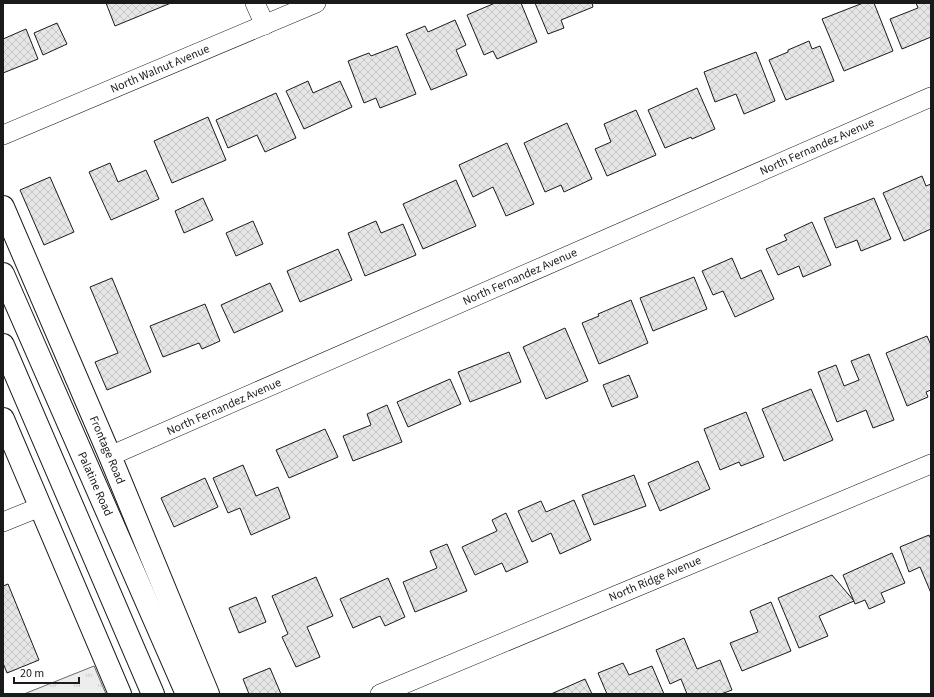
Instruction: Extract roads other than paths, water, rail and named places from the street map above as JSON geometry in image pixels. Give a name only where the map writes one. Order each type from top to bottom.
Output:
[{"type":"main road","name":"Frontage Road","points":[[3,207],[110,456],[208,694]]},
{"type":"main road","name":"Palatine Road","points":[[3,274],[187,694]]},
{"type":"main road","points":[[3,345],[153,694]]},
{"type":"main road","points":[[3,420],[120,694]]},
{"type":"street","points":[[255,3],[265,25]]},
{"type":"street","name":"North Walnut Avenue","points":[[3,135],[316,3]]},
{"type":"street","name":"North Fernandez Avenue","points":[[110,456],[931,97]]},
{"type":"street","name":"North Ridge Avenue","points":[[380,694],[931,464]]},
{"type":"street","points":[[3,522],[40,507]]}]
